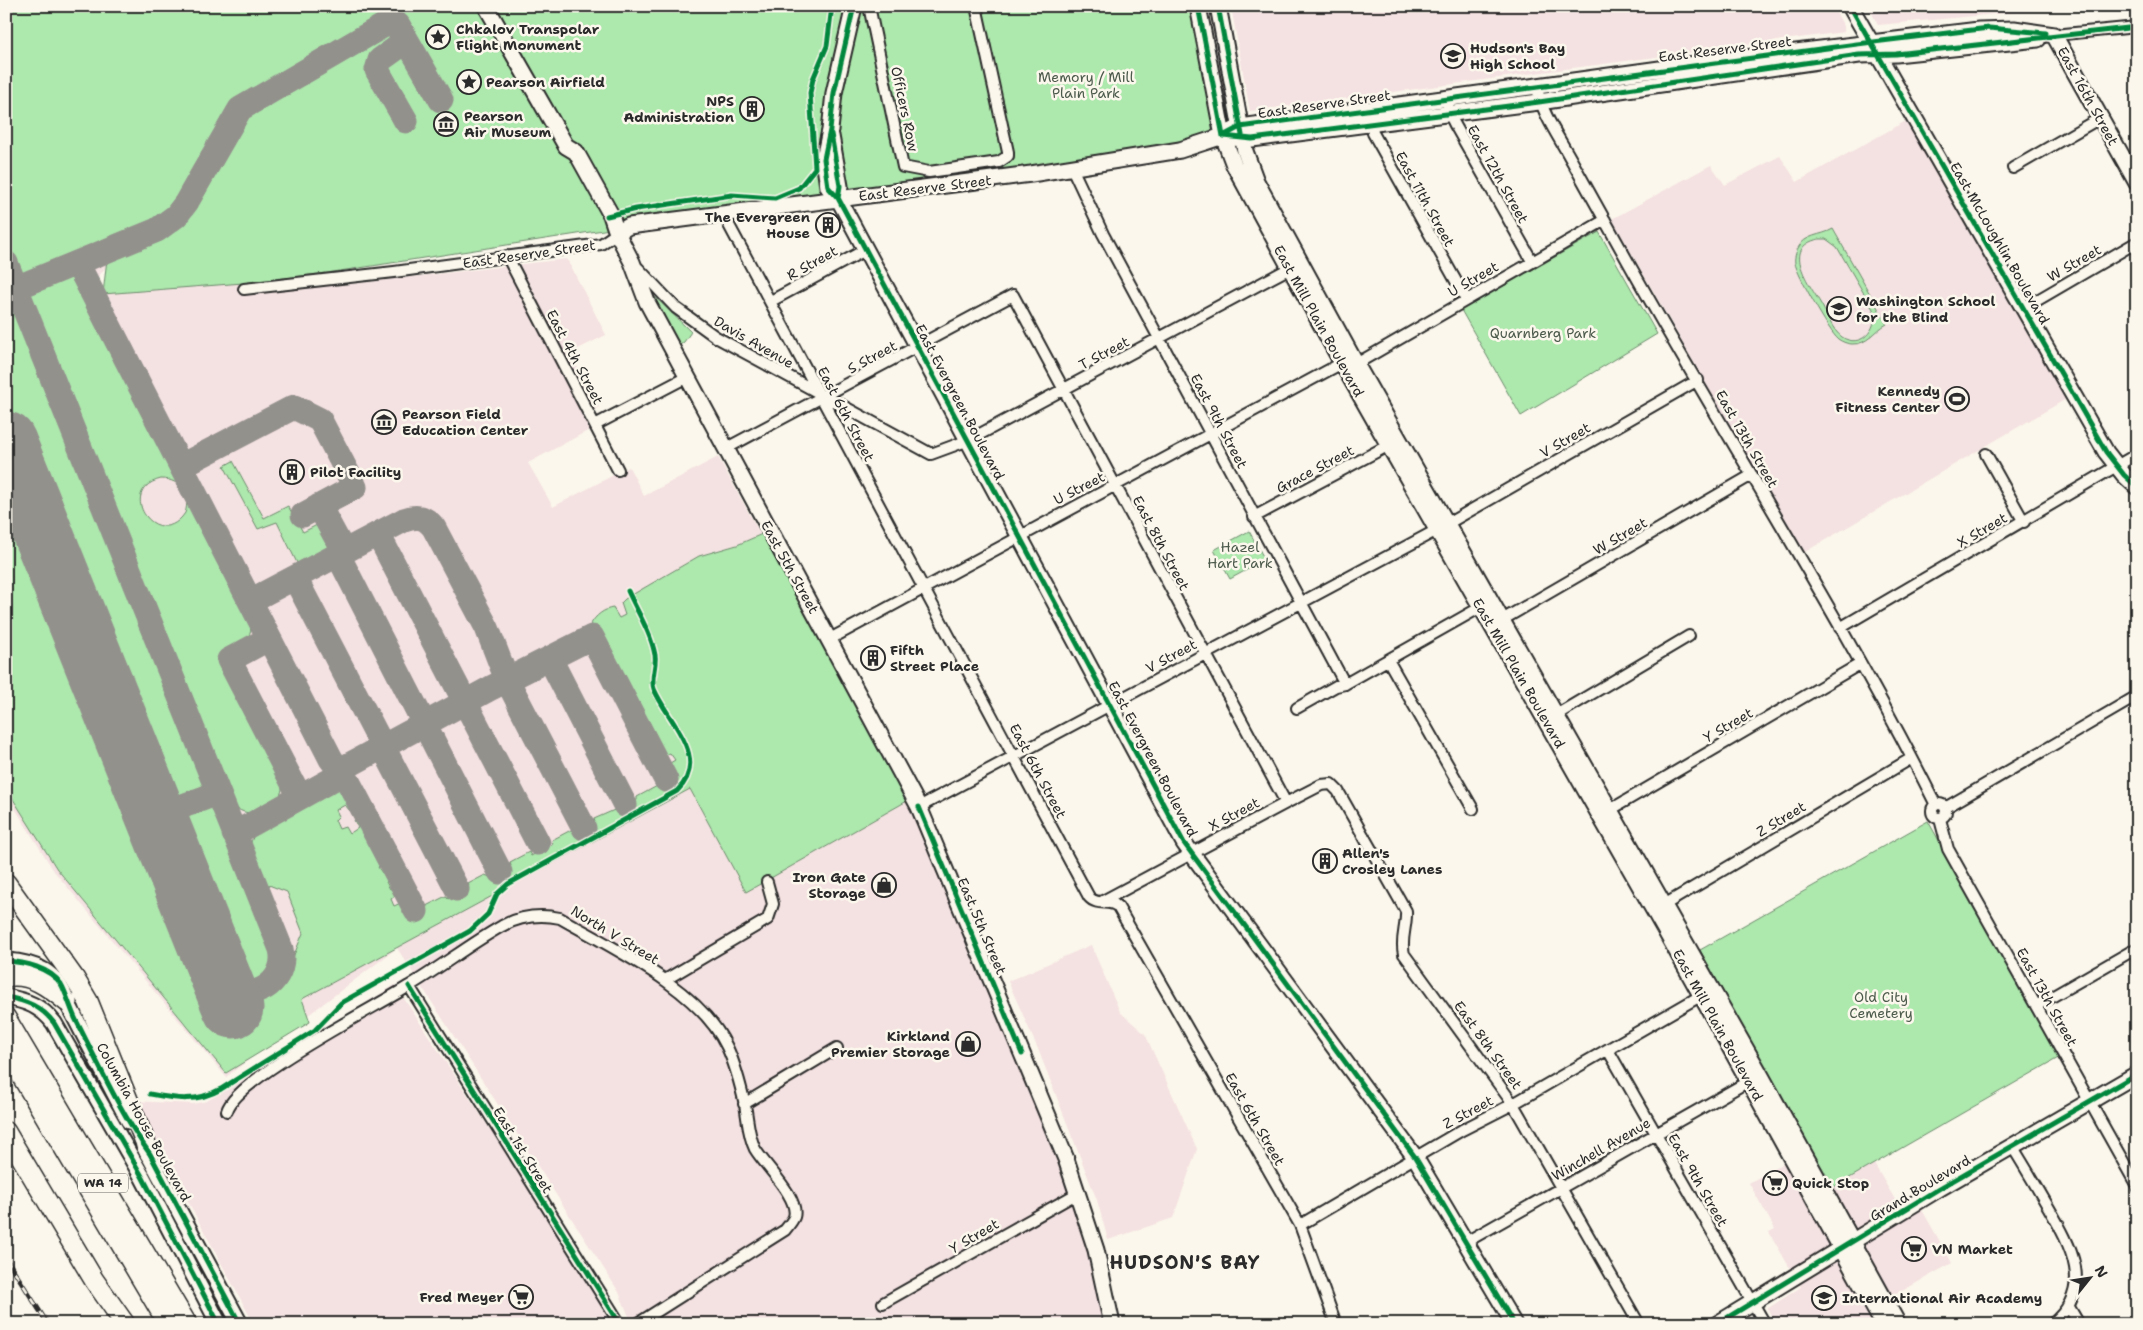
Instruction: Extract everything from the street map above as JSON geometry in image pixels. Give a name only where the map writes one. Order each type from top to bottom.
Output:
[{"type":"highway","points":[[6,883],[75,979],[88,1001],[150,1154]]},
{"type":"highway","points":[[6,977],[31,978],[49,987],[67,1002]]},
{"type":"highway","name":"WA 14","points":[[6,1018],[13,1046],[168,1324]]},
{"type":"highway","name":"WA 14","points":[[13,1046],[187,1324]]},
{"type":"highway","points":[[6,1132],[94,1280],[125,1324]]},
{"type":"street","name":"East 5th Street","points":[[486,6],[566,146],[576,152],[611,215],[617,234],[632,262],[647,302],[919,807],[1050,1119],[1078,1193],[1100,1266],[1112,1324]]},
{"type":"street","name":"East Evergreen Boulevard","points":[[854,6],[834,93],[830,130],[824,159],[828,187],[838,198],[1175,826],[1252,937],[1415,1157],[1514,1324]]},
{"type":"street","name":"Officers Row","points":[[869,6],[903,167],[928,172],[999,162],[1008,156],[976,6]]},
{"type":"street","name":"East Mill Plain Boulevard","points":[[1198,6],[1223,136],[1234,165],[1290,268],[1349,363],[1442,527],[1481,607],[1749,1081],[1898,1324]]},
{"type":"street","name":"East Mill Plain Boulevard","points":[[1218,6],[1241,133],[1256,181],[1389,445],[1502,620],[1664,905],[1848,1244],[1883,1324]]},
{"type":"street","name":"East McLoughlin Boulevard","points":[[1850,6],[2106,452],[2116,466],[2137,486]]},
{"type":"street","name":"East Reserve Street","points":[[244,289],[601,244],[629,226],[1072,168],[1180,150],[1223,136],[1241,133],[1875,48],[1989,28],[2032,31],[2054,35],[2137,27]]},
{"type":"street","name":"East 16th Street","points":[[2054,35],[2137,183]]},
{"type":"street","name":"East 13th Street","points":[[1538,94],[1605,220],[1840,628],[1945,815],[1940,819],[1948,849],[2137,1186]]},
{"type":"street","name":"East 12th Street","points":[[1448,106],[1532,261]]},
{"type":"street","name":"East 11th Street","points":[[1370,116],[1373,133],[1466,299]]},
{"type":"street","points":[[2013,168],[2100,118]]},
{"type":"street","name":"East 9th Street","points":[[1072,168],[1103,234],[1345,684]]},
{"type":"street","name":"East 6th Street","points":[[723,214],[772,301],[1090,897],[1100,903],[1112,902],[1118,907],[1300,1225],[1336,1324]]},
{"type":"street","name":"U Street","points":[[830,639],[1210,434],[1349,363],[1605,220]]},
{"type":"street","name":"W Street","points":[[2024,308],[2137,242]]},
{"type":"street","name":"R Street","points":[[772,301],[865,250]]},
{"type":"street","name":"East 4th Street","points":[[507,256],[618,470]]},
{"type":"street","name":"Davis Avenue","points":[[632,262],[676,308],[716,338],[822,397],[929,453]]},
{"type":"street","name":"T Street","points":[[929,453],[942,452],[969,440],[1290,268]]},
{"type":"street","name":"S Street","points":[[725,449],[1013,295]]},
{"type":"street","name":"East 8th Street","points":[[1013,295],[1204,654],[1286,803]]},
{"type":"street","points":[[595,425],[687,378]]},
{"type":"street","name":"V Street","points":[[919,807],[1442,527],[1698,380]]},
{"type":"street","name":"Grace Street","points":[[1254,517],[1389,445]]},
{"type":"street","points":[[1986,454],[2024,522]]},
{"type":"street","name":"X Street","points":[[1840,628],[2024,522],[2137,454]]},
{"type":"street","name":"W Street","points":[[1502,620],[1752,475]]},
{"type":"street","points":[[1297,708],[1336,686],[1345,684],[1481,607]]},
{"type":"street","points":[[1556,715],[1689,636]]},
{"type":"street","points":[[1388,660],[1473,808]]},
{"type":"street","name":"Y Street","points":[[1610,810],[1860,664]]},
{"type":"street","points":[[1940,806],[2137,696]]},
{"type":"street","name":"Z Street","points":[[1664,905],[1912,758]]},
{"type":"street","name":"East 8th Street","points":[[1331,784],[1338,791],[1406,912],[1407,926],[1401,945],[1404,954],[1513,1104],[1639,1324]]},
{"type":"street","name":"X Street","points":[[1100,903],[1286,803],[1321,785],[1331,784]]},
{"type":"street","name":"North V Street","points":[[227,1111],[233,1098],[266,1072],[316,1040],[409,986],[502,926],[541,915],[560,918],[665,980],[768,919],[773,904],[767,882]]},
{"type":"street","points":[[2036,1006],[2137,948]]},
{"type":"street","name":"Columbia House Boulevard","points":[[6,961],[21,962],[49,974],[61,985],[67,1002],[136,1135],[150,1154],[240,1324]]},
{"type":"street","points":[[637,1324],[785,1230],[794,1218],[794,1209],[787,1192],[755,1149],[748,1131],[744,1104],[727,1048],[716,1027],[694,1003],[665,980]]},
{"type":"street","name":"East 1st Street","points":[[409,986],[620,1324]]},
{"type":"street","name":"Z Street","points":[[1300,1225],[1415,1157],[1513,1104],[1702,995]]},
{"type":"street","name":"Columbia House Boulevard","points":[[6,997],[29,1002],[40,1008],[54,1023],[143,1178],[219,1324]]},
{"type":"street","points":[[744,1104],[837,1048]]},
{"type":"street","name":"East 9th Street","points":[[1608,1050],[1765,1324]]},
{"type":"street","name":"Grand Boulevard","points":[[1717,1324],[2012,1146],[2137,1074]]},
{"type":"street","name":"Winchell Avenue","points":[[1466,1242],[1749,1081]]},
{"type":"street","points":[[2012,1146],[2067,1240],[2074,1260],[2075,1287],[2069,1307],[2052,1324]]},
{"type":"street","name":"Y Street","points":[[883,1303],[1078,1193]]},
{"type":"street","points":[[2069,1307],[2079,1324]]},
{"type":"shaded area","name":"Hudson's Bay High School","points":[[1231,6],[1832,6],[1844,26],[1844,32],[1250,111]]},
{"type":"shaded area","points":[[1868,6],[2080,6],[1878,25]]},
{"type":"shaded area","name":"Washington School for the Blind","points":[[1906,121],[2066,399],[1803,553],[1612,219],[1711,165],[1725,185],[1780,156],[1797,182]]},
{"type":"shaded area","points":[[6,148],[121,248],[95,281],[103,294],[327,273],[334,286],[567,259],[606,335],[570,353],[599,407],[584,416],[591,429],[528,463],[553,507],[629,467],[644,496],[718,457],[927,837],[1059,1158],[1090,1251],[1104,1324],[632,1324],[619,1292],[397,948],[226,1077],[54,871],[6,794]]},
{"type":"shaded area","points":[[1091,945],[1120,1012],[1145,1034],[1197,1149],[1173,1218],[1108,1240],[1097,1200],[1038,1049],[1008,981]]},
{"type":"shaded area","points":[[395,985],[507,1155],[612,1324],[254,1324],[134,1101],[193,1104],[207,1101]]},
{"type":"shaded area","points":[[1810,1148],[1832,1188],[1874,1164],[1897,1203],[1913,1194],[1952,1263],[1893,1296],[1908,1324],[1776,1324],[1767,1309],[1801,1287],[1769,1232],[1775,1229],[1749,1183]]},
{"type":"green space","name":"Memory / Mill Plain Park","points":[[6,6],[1198,6],[1217,129],[1208,141],[629,226],[327,273],[243,283],[103,294],[109,241],[20,276],[10,259],[4,227],[9,197],[6,189]]},
{"type":"green space","points":[[1833,229],[1887,324],[1867,340],[1858,344],[1843,342],[1834,334],[1807,290],[1795,263],[1796,253],[1801,243]],"holes":[[[1826,239],[1837,247],[1874,311],[1875,318],[1870,331],[1866,336],[1855,341],[1842,337],[1835,330],[1801,267],[1801,250],[1807,243]]]},
{"type":"green space","name":"Quarnberg Park","points":[[1599,232],[1657,334],[1521,416],[1461,310]]},
{"type":"green space","points":[[67,274],[75,274],[80,280],[248,613],[250,630],[248,637],[240,645],[219,657],[282,778],[282,789],[278,799],[263,811],[243,812],[234,806],[227,797],[28,300],[29,292],[34,287]],"holes":[[[161,479],[168,480],[183,489],[187,506],[185,513],[174,523],[163,526],[153,523],[145,515],[141,505],[141,495],[147,485]]]},
{"type":"green space","points":[[651,293],[691,332],[684,342],[677,347]]},
{"type":"green space","points":[[6,303],[15,307],[21,317],[201,766],[206,787],[186,799],[165,804],[6,408]]},
{"type":"green space","points":[[233,461],[264,518],[288,506],[303,532],[317,525],[326,530],[331,541],[328,550],[298,565],[277,522],[258,529],[224,466]]},
{"type":"green space","points":[[6,476],[222,1017],[250,1005],[249,1003],[282,984],[303,933],[287,892],[261,882],[250,854],[251,841],[261,829],[338,786],[344,786],[355,807],[350,811],[345,805],[336,810],[339,816],[335,820],[339,829],[345,827],[349,834],[358,828],[354,820],[360,817],[362,819],[385,862],[378,867],[382,873],[390,871],[393,878],[386,882],[390,889],[397,886],[400,892],[391,899],[394,906],[405,901],[412,913],[419,910],[419,904],[424,902],[426,906],[446,896],[448,899],[469,886],[468,884],[485,875],[490,877],[511,866],[510,862],[529,852],[531,856],[553,844],[552,840],[571,830],[575,833],[595,822],[594,819],[637,800],[637,797],[670,779],[665,766],[675,760],[670,753],[660,758],[591,624],[600,613],[613,608],[619,618],[625,615],[621,603],[625,599],[699,556],[737,545],[762,534],[768,537],[907,801],[746,892],[690,789],[302,999],[310,1022],[226,1073],[57,869],[6,788]]},
{"type":"green space","name":"Hazel Hart Park","points":[[1249,531],[1265,560],[1230,579],[1214,550]]},
{"type":"green space","points":[[212,805],[223,822],[276,954],[275,971],[270,977],[260,982],[248,980],[231,971],[171,821],[190,810]]},
{"type":"green space","name":"Old City Cemetery","points":[[1928,821],[2060,1057],[1832,1188],[1700,950]]},
{"type":"taxiway","points":[[6,292],[157,230],[176,216],[186,203],[240,109],[388,23],[398,25],[441,100]]},
{"type":"taxiway","points":[[401,32],[401,45],[380,60],[377,70],[406,121]]},
{"type":"taxiway","points":[[6,263],[281,949],[281,967],[277,975],[272,982],[257,991],[236,990],[227,984],[218,973]]},
{"type":"taxiway","points":[[77,263],[250,601]]},
{"type":"taxiway","points":[[181,466],[294,407],[320,420],[355,487],[303,515]]},
{"type":"taxiway","points":[[319,506],[344,552]]},
{"type":"taxiway","points":[[416,911],[349,783],[331,759],[250,601],[404,520],[421,518],[428,521],[434,528],[487,628],[507,680],[584,828]]},
{"type":"taxiway","points":[[378,534],[538,843]]},
{"type":"taxiway","points":[[338,555],[500,872]]},
{"type":"taxiway","points":[[295,578],[457,889]]},
{"type":"taxiway","points":[[234,834],[333,779],[349,765],[491,688],[592,637],[666,780]]},
{"type":"taxiway","points":[[268,639],[229,660],[300,797]]},
{"type":"taxiway","points":[[550,659],[625,805]]},
{"type":"taxiway","points":[[152,806],[157,811],[164,813],[218,793]]},
{"type":"runway","points":[[6,442],[233,1008]]},
{"type":"railway","points":[[6,1258],[48,1324]]},
{"type":"cycle path","points":[[607,216],[636,209],[732,195],[775,198],[799,188],[815,168],[810,93],[813,79],[827,46],[832,6]]},
{"type":"cycle path","points":[[854,6],[834,93],[830,130],[824,159],[828,187],[838,198],[1184,843],[1415,1157],[1514,1324]]},
{"type":"cycle path","points":[[1198,6],[1223,136]]},
{"type":"cycle path","points":[[1218,6],[1242,135]]},
{"type":"cycle path","points":[[1850,6],[2106,452],[2124,475],[2137,487]]},
{"type":"cycle path","points":[[1223,136],[1252,139],[1539,102],[1859,55],[1896,54],[2137,27]]},
{"type":"cycle path","points":[[1223,136],[1240,127],[1857,44],[1989,28],[2046,33]]},
{"type":"cycle path","points":[[831,134],[840,186],[838,198]]},
{"type":"cycle path","points":[[150,1094],[186,1099],[203,1096],[221,1089],[315,1030],[341,1003],[470,931],[488,914],[497,894],[508,884],[677,791],[686,778],[690,766],[688,753],[684,740],[654,689],[655,655],[653,647],[628,591]]},
{"type":"cycle path","points":[[919,807],[1022,1054]]},
{"type":"cycle path","points":[[6,961],[21,963],[44,970],[61,984],[76,1020],[110,1088],[150,1154],[240,1324]]},
{"type":"cycle path","points":[[409,986],[620,1324]]},
{"type":"cycle path","points":[[6,997],[21,1000],[39,1008],[54,1023],[143,1178],[219,1324]]},
{"type":"cycle path","points":[[1717,1324],[1940,1188],[2137,1074]]},
{"type":"place","name":"Chkalov Transpolar Flight Monument","points":[[438,37]]},
{"type":"place","name":"Hudson's Bay High School","points":[[1453,56]]},
{"type":"place","name":"Pearson Airfield","points":[[469,82]]},
{"type":"place","name":"NPS Administration","points":[[752,109]]},
{"type":"place","name":"Pearson Air Museum","points":[[446,124]]},
{"type":"place","name":"The Evergreen House","points":[[828,225]]},
{"type":"place","name":"Washington School for the Blind","points":[[1839,309]]},
{"type":"place","name":"Kennedy Fitness Center","points":[[1957,399]]},
{"type":"place","name":"Pearson Field Education Center","points":[[384,422]]},
{"type":"place","name":"Pilot Facility","points":[[292,472]]},
{"type":"place","name":"Fifth Street Place","points":[[873,658]]},
{"type":"place","name":"Allen's Crosley Lanes","points":[[1325,861]]},
{"type":"place","name":"Iron Gate Storage","points":[[884,885]]},
{"type":"place","name":"Kirkland Premier Storage","points":[[968,1044]]},
{"type":"place","name":"Quick Stop","points":[[1775,1183]]},
{"type":"place","name":"VN Market","points":[[1914,1249]]},
{"type":"place","name":"Fred Meyer","points":[[521,1297]]},
{"type":"place","name":"International Air Academy","points":[[1824,1298]]},
{"type":"district","name":"HUDSON'S BAY","points":[[1185,1262]]}]
